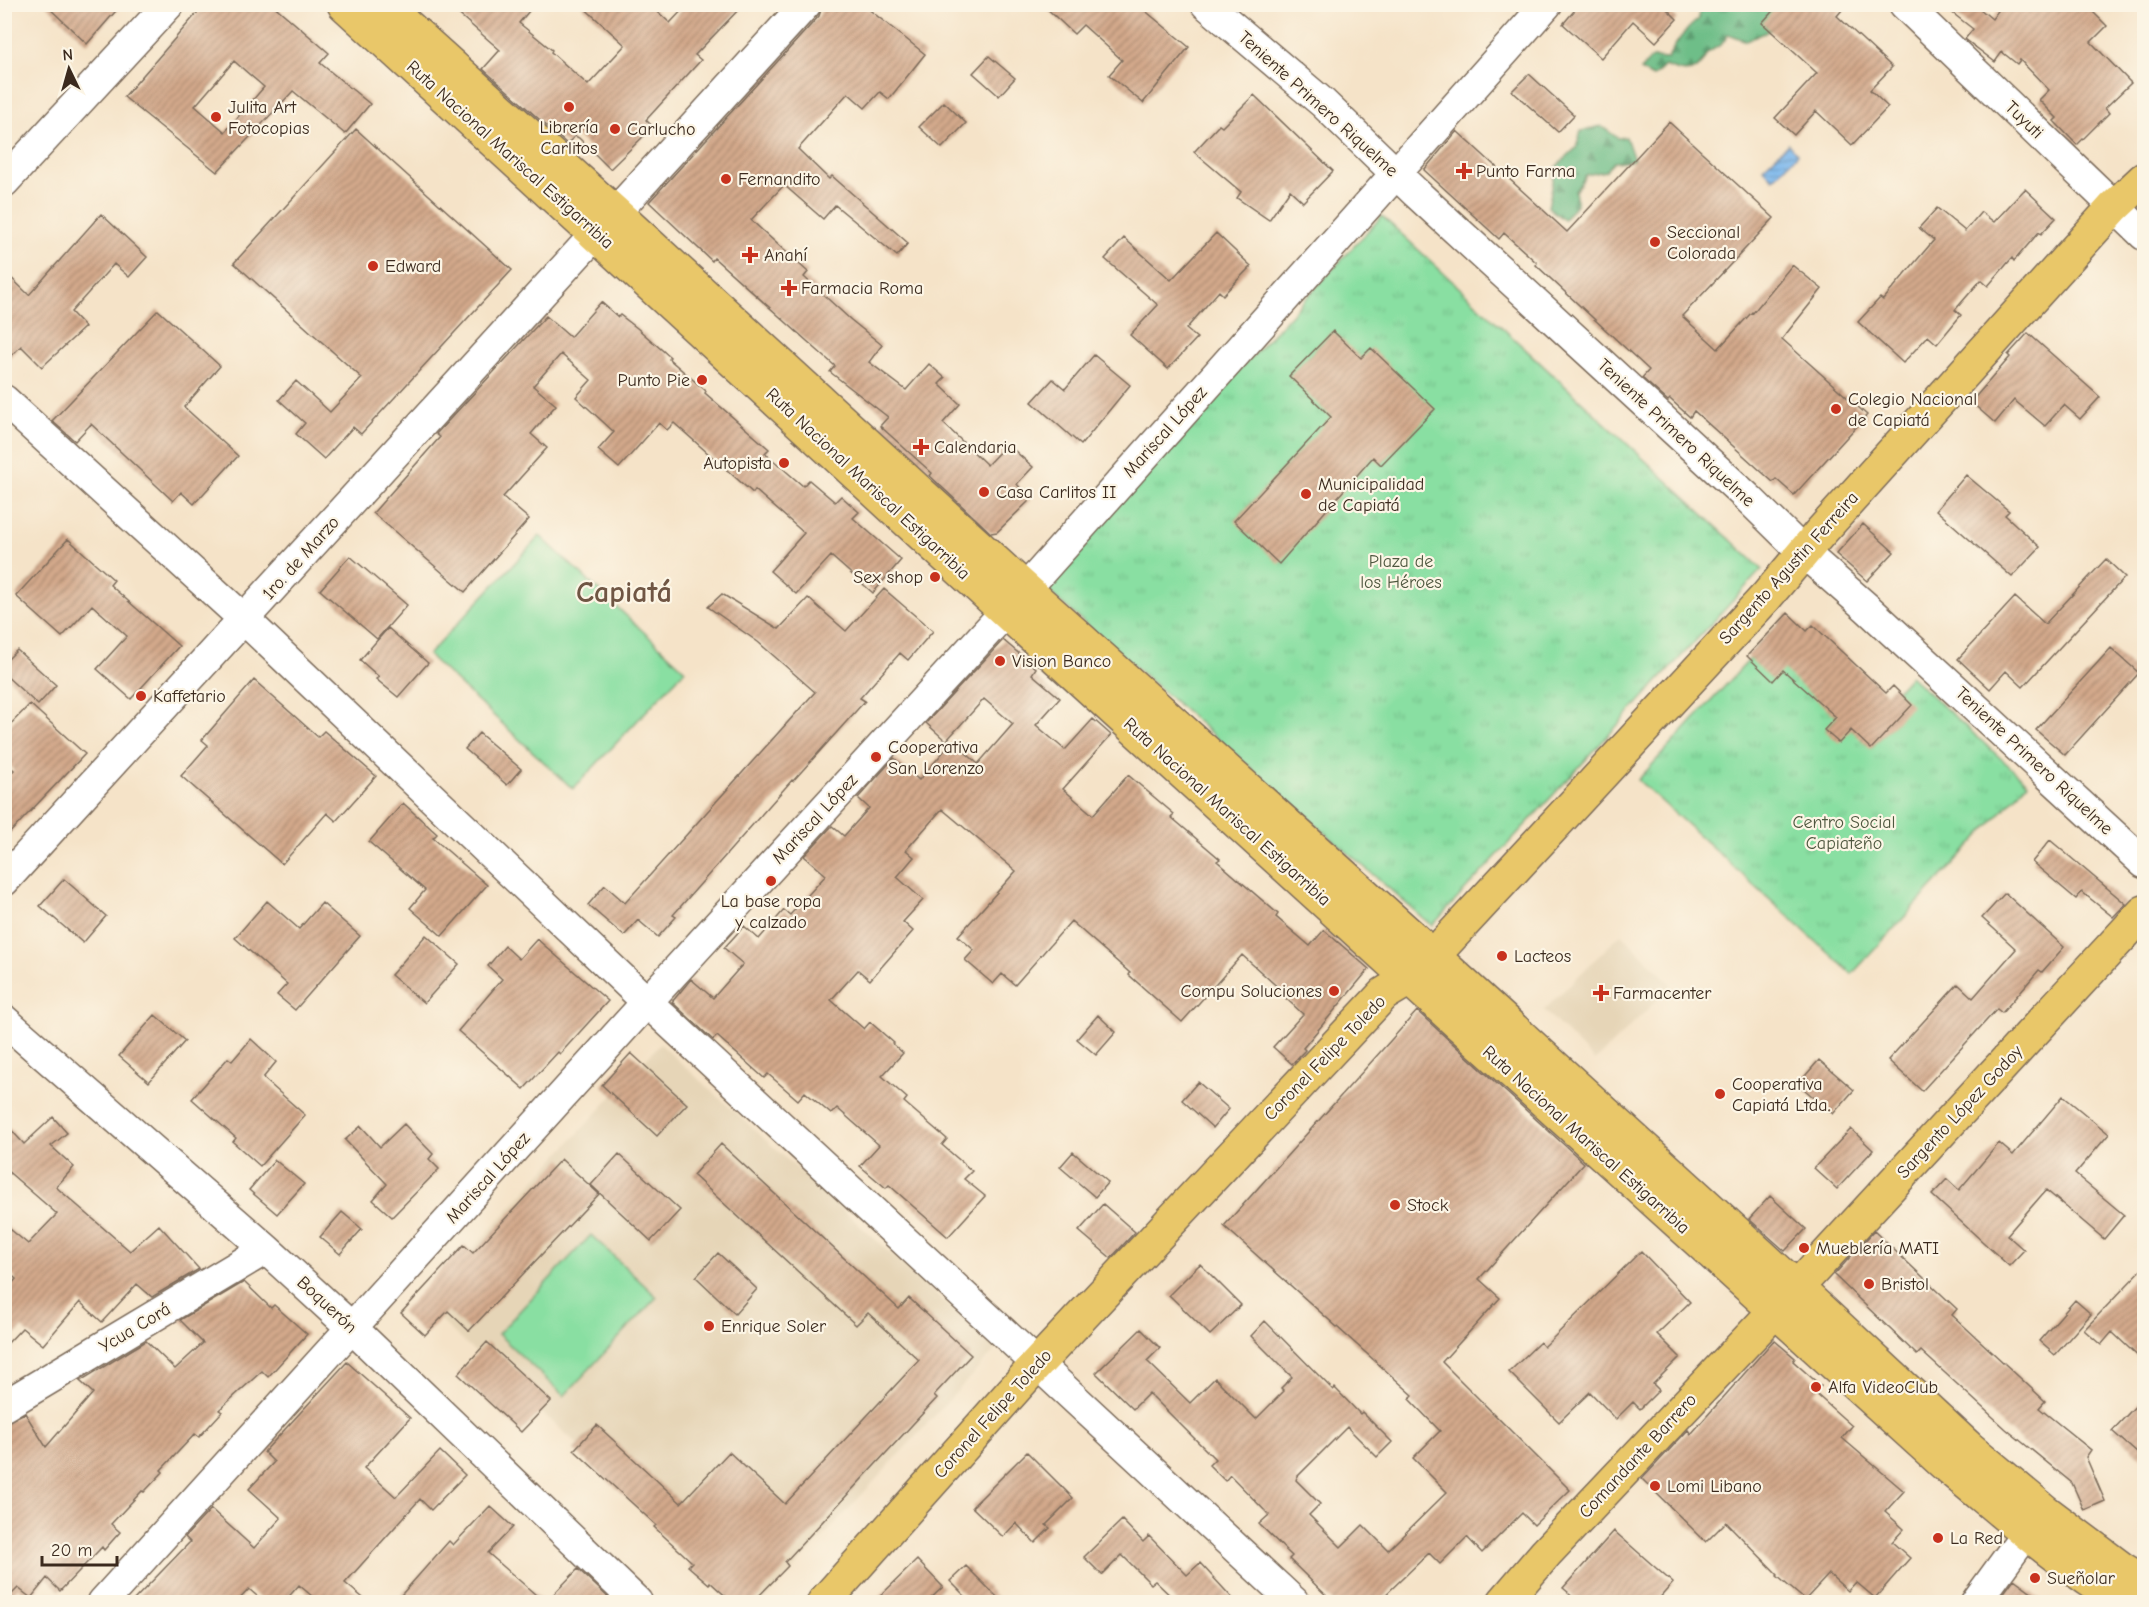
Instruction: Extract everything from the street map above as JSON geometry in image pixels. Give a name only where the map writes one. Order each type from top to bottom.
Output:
[{"type":"main road","name":"Ruta Nacional Mariscal Estigarribia","points":[[344,4],[605,223]]},
{"type":"main road","name":"Ruta Nacional Mariscal Estigarribia","points":[[383,4],[605,223],[1016,600],[1409,979],[1786,1300],[2046,1512],[2122,1569],[2145,1582]]},
{"type":"main road","name":"Sargento Agustin Ferreira","points":[[1409,979],[1433,956],[1766,597],[1803,552],[2114,207],[2145,179]]},
{"type":"main road","name":"Ruta Nacional Mariscal Estigarribia","points":[[1016,600],[1433,956],[1786,1300],[1950,1469],[2027,1532],[2107,1593],[2124,1602]]},
{"type":"main road","name":"Sargento López Godoy","points":[[1786,1300],[2145,912]]},
{"type":"main road","name":"Coronel Felipe Toledo","points":[[824,1602],[1381,1022],[1395,1006],[1409,979]]},
{"type":"main road","name":"Comandante Barrero","points":[[1504,1602],[1545,1553],[1786,1300]]},
{"type":"main road","name":"Coronel Felipe Toledo","points":[[849,1602],[1045,1372]]},
{"type":"street","points":[[4,182],[170,4]]},
{"type":"street","name":"1ro. de Marzo","points":[[4,881],[806,4]]},
{"type":"street","name":"Teniente Primero Riquelme","points":[[1206,4],[1323,103],[1396,174],[1748,498],[1803,552],[2145,863]]},
{"type":"street","name":"Mariscal López","points":[[103,1602],[646,1002],[1016,600],[1547,4]]},
{"type":"street","name":"Tuyuti","points":[[1908,6],[2145,235]]},
{"type":"street","points":[[4,400],[245,620],[646,1002],[1294,1602]]},
{"type":"street","name":"Boquerón","points":[[4,1020],[266,1249],[352,1328],[637,1602]]},
{"type":"street","name":"Ycua Corá","points":[[4,1406],[266,1249]]},
{"type":"street","points":[[1976,1602],[2027,1532]]},
{"type":"shaded area","name":"Farmacenter","points":[[1621,934],[1672,985],[1595,1061],[1544,1010]]},
{"type":"shaded area","name":"Enrique Soler","points":[[660,1044],[996,1349],[763,1602],[752,1602],[422,1304]]},
{"type":"green space","points":[[1703,5],[1779,5],[1770,30],[1746,41],[1728,34],[1722,44],[1708,53],[1695,69],[1685,72],[1665,66],[1653,77],[1640,70],[1652,58],[1667,59],[1680,38],[1699,19],[1699,7]]},
{"type":"green space","points":[[1601,126],[1618,138],[1626,137],[1634,160],[1614,162],[1605,171],[1586,175],[1575,191],[1577,203],[1564,220],[1548,207],[1556,167],[1576,148],[1581,131]]},
{"type":"green space","name":"Plaza de los Héroes","points":[[1382,216],[1762,569],[1432,926],[1041,585]]},
{"type":"green space","points":[[540,536],[685,670],[573,789],[428,655]]},
{"type":"green space","name":"Centro Social Capiateño","points":[[1762,646],[1857,733],[1910,676],[2028,783],[1852,974],[1638,780]]},
{"type":"green space","points":[[591,1235],[657,1297],[564,1396],[498,1334]]},
{"type":"water","points":[[1788,144],[1798,154],[1773,179],[1763,168]]},
{"type":"building","points":[[45,4],[122,4],[87,44]]},
{"type":"building","points":[[205,4],[272,4],[329,53],[320,63],[370,104],[345,134],[293,91],[217,172],[124,97]],"holes":[[[234,61],[264,87],[225,132],[195,106]]]},
{"type":"building","points":[[447,4],[535,4],[519,23],[552,50],[551,52],[588,85],[625,45],[580,4],[649,4],[670,23],[688,4],[744,4],[695,55],[701,60],[646,120],[653,127],[610,169],[579,138],[575,136],[567,144],[483,69],[500,50]]},
{"type":"building","points":[[823,4],[862,4],[925,54],[889,99],[880,92],[865,108],[848,93],[798,149],[829,179],[832,176],[908,243],[897,256],[835,205],[823,219],[784,185],[751,220],[808,272],[804,277],[882,345],[869,362],[906,390],[929,364],[945,378],[939,384],[960,404],[943,423],[987,465],[1007,444],[1033,467],[1017,484],[1030,500],[997,532],[991,533],[930,476],[932,473],[880,426],[888,417],[830,372],[835,366],[714,258],[712,261],[649,202],[819,16]]},
{"type":"building","points":[[1042,4],[1137,4],[1189,47],[1143,103],[1109,75],[1122,60],[1083,25],[1074,34]]},
{"type":"building","points":[[1580,4],[1662,4],[1677,19],[1656,42],[1633,21],[1601,58],[1563,24]]},
{"type":"building","points":[[1779,4],[1847,4],[1837,16],[1892,67],[1870,90],[1888,107],[1852,145],[1816,111],[1794,135],[1775,118],[1817,73],[1762,23]]},
{"type":"building","points":[[1941,4],[1974,4],[1992,19],[2003,4],[2085,4],[2107,26],[2091,42],[2131,83],[2105,108],[2109,113],[2077,145],[2054,121],[2057,118],[2039,100],[2049,90],[2020,60],[2017,64],[2002,52],[1995,62],[1965,39],[1973,29]]},
{"type":"building","points":[[989,56],[1015,78],[999,96],[973,73]]},
{"type":"building","points":[[1529,74],[1574,115],[1558,132],[1512,91]]},
{"type":"building","points":[[1254,95],[1333,171],[1303,202],[1290,190],[1269,220],[1237,198],[1241,192],[1194,152],[1219,125],[1222,127]]},
{"type":"building","points":[[944,102],[966,123],[942,148],[919,127]]},
{"type":"building","points":[[1669,122],[1774,218],[1682,316],[1718,349],[1753,313],[1792,265],[1822,289],[1782,339],[1867,415],[1794,495],[1776,479],[1773,482],[1694,411],[1690,417],[1670,399],[1668,401],[1642,378],[1649,370],[1536,265],[1537,263],[1504,233],[1499,239],[1424,170],[1457,131],[1567,232]]},
{"type":"building","name":"Edward","points":[[356,129],[512,270],[361,434],[353,427],[324,459],[296,434],[305,423],[279,400],[296,381],[330,412],[362,378],[234,263]]},
{"type":"building","points":[[2025,189],[2056,218],[2041,234],[2039,232],[2014,261],[2012,258],[1988,286],[1981,280],[1955,310],[1961,315],[1937,344],[1928,336],[1903,363],[1858,322],[1880,298],[1883,300],[1934,240],[1919,228],[1937,208],[1965,231],[1981,212],[1994,222]]},
{"type":"building","points":[[101,214],[147,257],[129,277],[114,264],[71,312],[85,327],[42,367],[21,346],[4,363],[4,271],[29,295]]},
{"type":"building","points":[[1216,233],[1251,266],[1223,295],[1219,291],[1186,329],[1197,338],[1168,369],[1130,335],[1158,305],[1105,259],[1124,238],[1171,280]]},
{"type":"building","points":[[601,302],[618,317],[620,315],[637,328],[670,357],[669,359],[706,391],[705,393],[769,449],[765,453],[803,486],[809,480],[835,502],[841,496],[859,512],[853,518],[901,560],[873,593],[831,556],[796,594],[770,571],[804,533],[755,490],[753,493],[674,423],[667,430],[659,423],[619,468],[598,450],[614,432],[576,397],[591,380],[561,354],[533,386],[556,405],[531,434],[547,448],[503,497],[529,519],[465,592],[373,513],[440,437],[436,434],[546,316],[570,337]]},
{"type":"building","points":[[158,310],[220,366],[184,407],[238,456],[194,504],[181,492],[173,501],[91,424],[75,441],[52,421]]},
{"type":"building","points":[[1333,331],[1361,358],[1371,348],[1435,409],[1381,465],[1373,457],[1279,564],[1234,521],[1331,417],[1289,376]]},
{"type":"building","points":[[2028,333],[2100,397],[2080,419],[2064,405],[2045,426],[2014,400],[1995,423],[1971,402]]},
{"type":"building","points":[[1094,355],[1130,385],[1081,445],[1032,402],[1053,379],[1065,389]]},
{"type":"building","points":[[1966,475],[2009,511],[2005,515],[2040,547],[2012,577],[1936,510]]},
{"type":"building","points":[[1863,524],[1894,552],[1867,581],[1836,554]]},
{"type":"building","points":[[68,539],[114,580],[110,585],[179,646],[131,699],[97,669],[127,636],[92,605],[62,637],[16,596]]},
{"type":"building","points":[[350,556],[407,605],[377,639],[320,590]]},
{"type":"building","points":[[2106,559],[2125,577],[2023,687],[2006,671],[1990,689],[1958,659],[2015,597],[2045,624]]},
{"type":"building","points":[[884,589],[933,631],[908,660],[900,653],[860,698],[865,701],[673,915],[676,917],[658,937],[638,920],[624,936],[588,905],[605,885],[625,903],[815,692],[758,642],[708,607],[722,594],[779,629],[808,598],[846,631]]},
{"type":"building","points":[[1788,613],[1807,631],[1813,625],[1886,693],[1893,686],[1912,705],[1871,749],[1851,730],[1839,743],[1824,730],[1836,717],[1783,670],[1773,681],[1747,656]]},
{"type":"building","points":[[388,628],[428,663],[398,697],[376,679],[379,677],[360,660]]},
{"type":"building","points":[[1003,640],[1036,668],[1032,674],[1060,698],[1036,725],[1065,750],[1093,719],[1111,735],[1063,789],[1093,815],[1128,775],[1174,814],[1171,817],[1220,859],[1217,861],[1278,914],[1276,917],[1310,946],[1324,930],[1369,969],[1292,1064],[1273,1047],[1303,1014],[1280,993],[1282,991],[1242,955],[1182,1022],[1071,921],[1015,985],[1002,974],[993,984],[965,960],[974,950],[958,936],[1016,871],[942,809],[906,850],[914,857],[897,877],[923,900],[903,922],[913,931],[870,980],[858,970],[831,1000],[864,1029],[870,1022],[903,1053],[882,1076],[907,1098],[904,1102],[947,1139],[942,1145],[972,1171],[964,1179],[985,1196],[948,1237],[889,1185],[886,1188],[860,1166],[879,1145],[837,1108],[831,1114],[805,1092],[798,1100],[768,1074],[764,1078],[717,1036],[713,1040],[672,1002],[691,979],[713,998],[743,964],[724,948],[744,926],[759,939],[784,910],[790,915],[826,875],[804,856],[832,826],[844,836],[869,808],[858,798],[894,758],[919,780],[953,741],[978,764],[1013,724],[984,699],[946,741],[926,723]]},
{"type":"building","points":[[2111,648],[2139,673],[2065,755],[2036,730]]},
{"type":"building","points":[[17,650],[56,685],[38,705],[4,674],[4,663]]},
{"type":"building","points":[[254,680],[318,737],[324,731],[376,776],[336,821],[327,813],[282,864],[181,776],[208,745],[202,740]]},
{"type":"building","points":[[30,704],[85,754],[4,839],[4,780],[14,770],[4,761],[4,731]]},
{"type":"building","points":[[479,733],[521,769],[507,785],[465,749]]},
{"type":"building","points":[[403,803],[437,834],[433,838],[487,885],[442,936],[410,908],[425,890],[369,842]]},
{"type":"building","points":[[2050,840],[2126,904],[2113,917],[2082,892],[2076,899],[2032,862]]},
{"type":"building","points":[[64,879],[106,916],[83,943],[40,906]]},
{"type":"building","points":[[2005,893],[2064,947],[2042,972],[2039,970],[2002,1013],[1997,1009],[1922,1091],[1888,1060],[1958,984],[1973,998],[2016,949],[1982,918]]},
{"type":"building","points":[[267,901],[299,929],[322,903],[360,936],[295,1010],[277,995],[287,984],[235,938]]},
{"type":"building","points":[[426,935],[459,964],[424,1003],[391,975]]},
{"type":"building","points":[[537,939],[608,1001],[560,1054],[558,1052],[524,1089],[458,1031],[502,979],[488,966],[505,946],[519,959]]},
{"type":"building","name":"Stock","points":[[1417,1011],[1584,1163],[1479,1279],[1500,1298],[1442,1362],[1570,1490],[1534,1525],[1522,1513],[1482,1553],[1467,1537],[1440,1564],[1429,1553],[1378,1602],[1333,1602],[1289,1559],[1292,1556],[1259,1524],[1269,1515],[1230,1475],[1225,1481],[1209,1465],[1215,1459],[1149,1393],[1133,1409],[1096,1373],[1141,1329],[1160,1348],[1147,1361],[1190,1403],[1215,1378],[1256,1419],[1284,1391],[1281,1388],[1292,1377],[1251,1336],[1265,1321],[1333,1390],[1335,1388],[1392,1442],[1377,1457],[1347,1427],[1297,1477],[1296,1480],[1320,1504],[1309,1515],[1341,1547],[1363,1525],[1388,1550],[1447,1492],[1413,1458],[1440,1431],[1409,1399],[1413,1395],[1224,1226]]},
{"type":"building","points":[[155,1015],[185,1041],[149,1082],[119,1056]]},
{"type":"building","points":[[1098,1015],[1116,1032],[1096,1055],[1077,1039]]},
{"type":"building","points":[[251,1039],[276,1062],[263,1078],[305,1115],[260,1166],[233,1142],[236,1138],[192,1099],[228,1058],[232,1061]]},
{"type":"building","points":[[631,1053],[687,1104],[657,1136],[602,1085]]},
{"type":"building","points":[[1819,1060],[1854,1090],[1833,1114],[1798,1084]]},
{"type":"building","points":[[1198,1082],[1229,1109],[1213,1128],[1182,1100]]},
{"type":"building","points":[[2063,1096],[2109,1134],[2075,1174],[2124,1215],[2104,1239],[2046,1190],[2007,1235],[2024,1250],[2009,1266],[1932,1195],[1947,1179],[1959,1190],[1999,1143],[2013,1155]]},
{"type":"building","points":[[53,1117],[67,1133],[51,1146],[74,1167],[56,1187],[130,1251],[159,1225],[199,1269],[152,1297],[137,1284],[102,1322],[80,1302],[43,1345],[22,1328],[4,1347],[4,1293],[16,1279],[4,1268],[4,1224],[28,1244],[57,1214],[4,1168],[4,1122],[24,1144]]},
{"type":"building","points":[[404,1124],[433,1154],[429,1159],[439,1169],[392,1217],[373,1200],[387,1184],[345,1140],[361,1126],[380,1147]]},
{"type":"building","points":[[1851,1129],[1873,1150],[1837,1189],[1814,1168]]},
{"type":"building","points":[[721,1144],[899,1309],[909,1298],[971,1355],[934,1395],[937,1398],[785,1562],[788,1566],[753,1602],[732,1602],[710,1582],[709,1584],[688,1566],[692,1562],[654,1527],[656,1525],[574,1450],[597,1425],[681,1503],[729,1452],[785,1504],[919,1360],[868,1313],[856,1325],[693,1175]]},
{"type":"building","points":[[1073,1152],[1108,1182],[1095,1197],[1060,1167]]},
{"type":"building","points":[[619,1154],[680,1210],[651,1241],[591,1185]]},
{"type":"building","points":[[561,1159],[599,1194],[469,1331],[448,1311],[425,1335],[401,1313],[464,1245],[473,1253]]},
{"type":"building","points":[[275,1160],[304,1184],[277,1214],[249,1190]]},
{"type":"building","points":[[1770,1196],[1806,1229],[1785,1251],[1749,1219]]},
{"type":"building","points":[[1103,1204],[1135,1232],[1111,1258],[1079,1231]]},
{"type":"building","points":[[342,1212],[362,1229],[340,1254],[320,1237]]},
{"type":"building","points":[[1874,1231],[1957,1309],[1952,1315],[2045,1401],[2039,1408],[2091,1450],[2086,1457],[2105,1501],[2084,1510],[2072,1483],[2006,1429],[1921,1351],[1917,1355],[1834,1275]]},
{"type":"building","points":[[1641,1251],[1690,1302],[1657,1334],[1680,1357],[1653,1384],[1659,1390],[1640,1409],[1633,1402],[1616,1419],[1590,1392],[1559,1422],[1509,1372],[1540,1342],[1544,1347]]},
{"type":"building","points":[[718,1253],[757,1289],[735,1314],[696,1277]]},
{"type":"building","points":[[1200,1264],[1241,1305],[1210,1335],[1169,1295]]},
{"type":"building","points":[[2145,1266],[2145,1363],[2112,1332],[2101,1345],[2084,1330]]},
{"type":"building","points":[[244,1282],[271,1308],[274,1305],[307,1334],[268,1377],[262,1371],[219,1410],[222,1412],[199,1437],[195,1434],[161,1470],[163,1472],[111,1524],[120,1532],[104,1550],[102,1547],[60,1591],[47,1578],[31,1598],[18,1588],[4,1602],[4,1423],[25,1413],[46,1447],[93,1393],[80,1381],[146,1341],[175,1369],[203,1343],[180,1320]]},
{"type":"building","points":[[2075,1300],[2091,1314],[2055,1355],[2039,1341]]},
{"type":"building","points":[[1774,1340],[1795,1358],[1793,1361],[1821,1386],[1815,1393],[1852,1426],[1842,1438],[1904,1491],[1885,1512],[1904,1529],[1892,1542],[1910,1558],[1875,1598],[1856,1582],[1848,1591],[1829,1574],[1805,1600],[1777,1576],[1726,1522],[1706,1542],[1642,1479],[1688,1430],[1691,1434]]},
{"type":"building","points":[[487,1342],[551,1401],[521,1432],[458,1374]]},
{"type":"building","points":[[347,1362],[410,1418],[364,1468],[396,1497],[440,1451],[465,1475],[431,1510],[420,1499],[345,1583],[368,1602],[319,1602],[299,1585],[284,1602],[264,1602],[249,1589],[237,1602],[132,1602],[190,1542],[185,1537],[211,1509],[254,1548],[281,1518],[249,1489],[274,1462],[264,1452]]},
{"type":"building","points":[[2145,1396],[2145,1460],[2112,1431]]},
{"type":"building","points":[[1027,1452],[1073,1498],[1046,1525],[1050,1528],[1035,1543],[1016,1523],[1003,1537],[972,1507]]},
{"type":"building","points":[[490,1506],[513,1527],[488,1553],[544,1602],[395,1602],[449,1541],[453,1545]]},
{"type":"building","points":[[1122,1520],[1143,1542],[1149,1536],[1187,1575],[1200,1563],[1236,1602],[1177,1602],[1155,1581],[1151,1584],[1122,1555],[1102,1575],[1084,1557]]},
{"type":"building","points":[[1614,1531],[1673,1583],[1656,1602],[1580,1602],[1563,1588]]},
{"type":"building","points":[[917,1560],[943,1587],[927,1602],[874,1602]]},
{"type":"building","points":[[966,1566],[1002,1602],[971,1602],[950,1581]]},
{"type":"building","points":[[578,1569],[613,1602],[546,1602]]},
{"type":"building","points":[[2014,1579],[2045,1602],[1997,1602]]},
{"type":"place","name":"Librería Carlitos","points":[[569,107]]},
{"type":"place","name":"Julita Art Fotocopias","points":[[216,117]]},
{"type":"place","name":"Carlucho","points":[[615,129]]},
{"type":"place","name":"Punto Farma","points":[[1464,171]]},
{"type":"place","name":"Fernandito","points":[[726,179]]},
{"type":"place","name":"Seccional Colorada","points":[[1655,242]]},
{"type":"place","name":"Anahí","points":[[750,255]]},
{"type":"place","name":"Edward","points":[[373,266]]},
{"type":"place","name":"Farmacia Roma","points":[[789,288]]},
{"type":"place","name":"Punto Pie","points":[[702,380]]},
{"type":"place","name":"Colegio Nacional de Capiatá","points":[[1836,409]]},
{"type":"place","name":"Calendaria","points":[[921,447]]},
{"type":"place","name":"Autopista","points":[[784,463]]},
{"type":"place","name":"Casa Carlitos II","points":[[984,492]]},
{"type":"place","name":"Municipalidad de Capiatá","points":[[1306,494]]},
{"type":"place","name":"Sex shop","points":[[935,577]]},
{"type":"place","name":"Vision Banco","points":[[1000,661]]},
{"type":"place","name":"Kaffetario","points":[[141,696]]},
{"type":"place","name":"Cooperativa San Lorenzo","points":[[876,757]]},
{"type":"place","name":"La base ropa y calzado","points":[[771,881]]},
{"type":"place","name":"Lacteos","points":[[1502,956]]},
{"type":"place","name":"Compu Soluciones","points":[[1334,991]]},
{"type":"place","name":"Farmacenter","points":[[1601,993]]},
{"type":"place","name":"Cooperativa Capiatá Ltda.","points":[[1720,1094]]},
{"type":"place","name":"Stock","points":[[1395,1205]]},
{"type":"place","name":"Mueblería MATI","points":[[1804,1248]]},
{"type":"place","name":"Bristol","points":[[1869,1284]]},
{"type":"place","name":"Enrique Soler","points":[[709,1326]]},
{"type":"place","name":"Alfa VideoClub","points":[[1816,1387]]},
{"type":"place","name":"Lomi Libano","points":[[1655,1486]]},
{"type":"place","name":"La Red","points":[[1938,1538]]},
{"type":"place","name":"Sueñolar","points":[[2035,1578]]},
{"type":"district","name":"Capiatá","points":[[624,592]]}]
